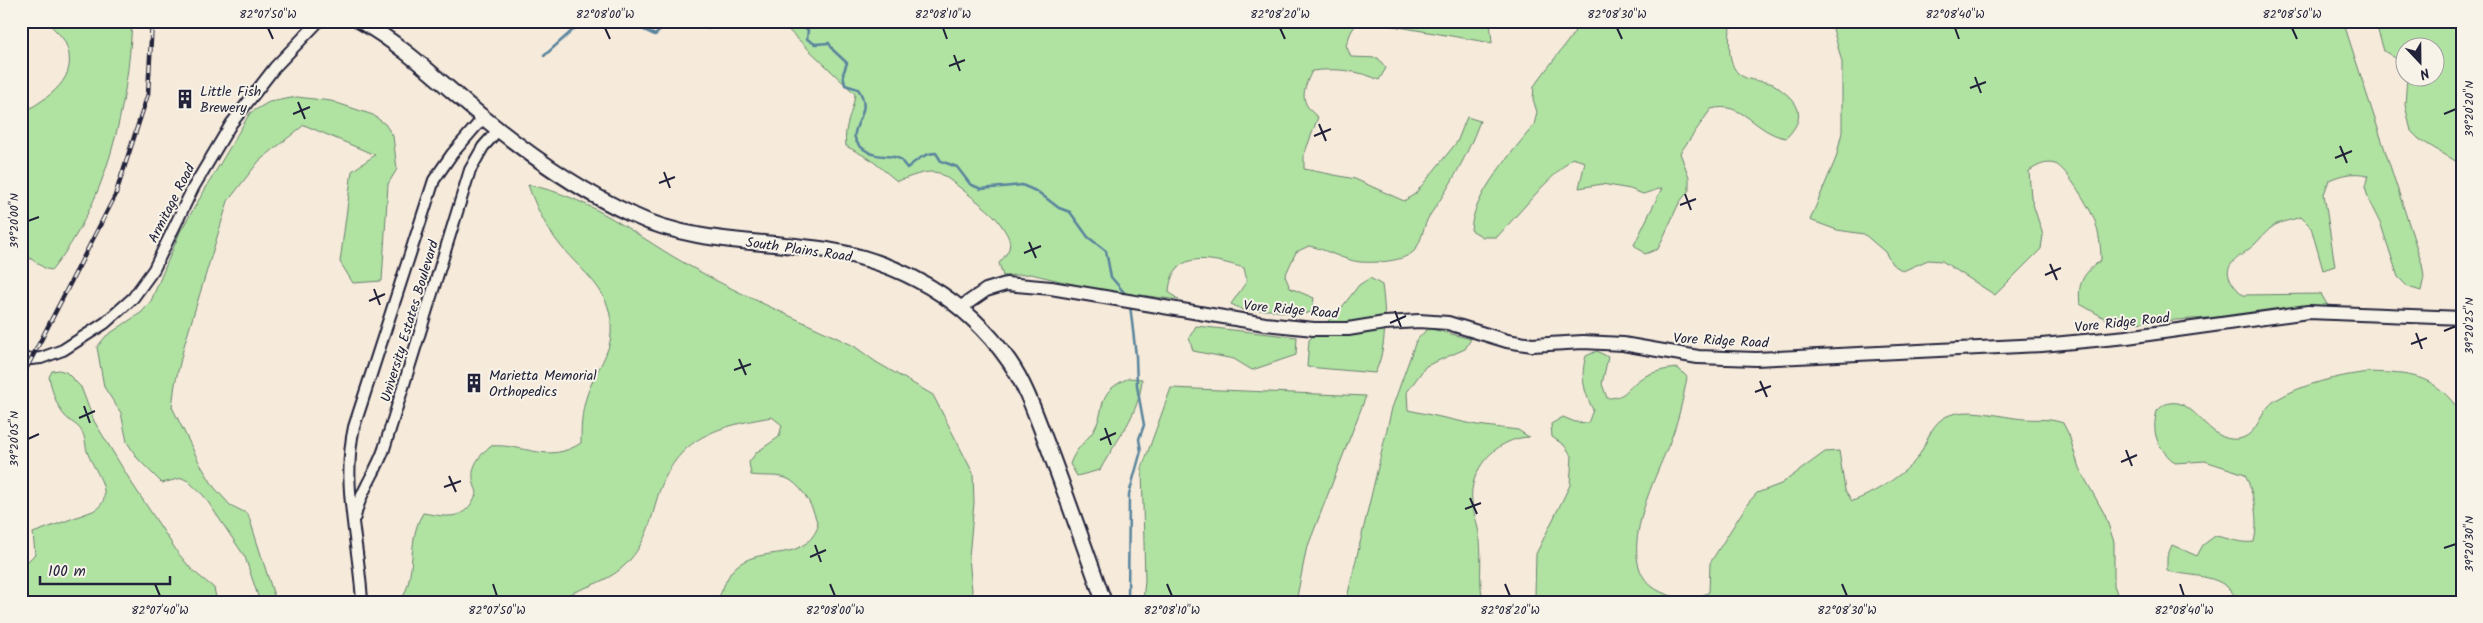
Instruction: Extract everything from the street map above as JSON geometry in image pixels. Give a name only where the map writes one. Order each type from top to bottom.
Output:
[{"type":"main road","name":"South Plains Road","points":[[360,21],[402,49],[498,130],[548,165],[597,196],[647,221],[705,236],[825,250],[857,256],[893,268],[928,284],[960,308],[989,335],[1010,363],[1030,400],[1104,602]]},
{"type":"street","name":"Armitage Road","points":[[21,360],[42,358],[63,350],[106,323],[133,298],[154,269],[192,188],[231,124],[275,67],[320,21]]},
{"type":"street","name":"University Estates Boulevard","points":[[362,602],[350,502],[349,457],[354,427],[434,180],[452,154],[483,118]]},
{"type":"street","name":"University Estates Boulevard","points":[[354,525],[360,497],[379,463],[388,437],[470,170],[483,146],[498,130]]},
{"type":"street","name":"Vore Ridge Road","points":[[960,308],[986,290],[1006,284],[1051,288],[1265,324],[1314,329],[1348,329],[1419,320],[1448,323],[1507,341],[1532,345],[1583,342],[1623,344],[1698,357],[1756,359],[2042,345],[2145,335],[2308,312],[2462,318]]},
{"type":"green space","points":[[48,21],[132,21],[126,87],[111,152],[87,214],[71,243],[52,270],[46,269],[21,252],[21,114],[51,94],[65,77],[69,67],[69,55],[65,42]]},
{"type":"green space","points":[[779,21],[1358,21],[1346,45],[1351,57],[1378,58],[1386,68],[1379,80],[1363,74],[1346,71],[1312,71],[1304,91],[1304,96],[1308,107],[1318,117],[1304,155],[1304,169],[1355,179],[1404,201],[1415,194],[1457,142],[1467,117],[1480,121],[1458,170],[1428,219],[1418,246],[1410,254],[1389,261],[1360,262],[1309,246],[1296,252],[1285,276],[1290,288],[1314,298],[1312,312],[1298,315],[1271,310],[1243,310],[1231,304],[1247,281],[1244,268],[1208,260],[1186,262],[1178,268],[1172,278],[1169,292],[1179,300],[1093,289],[1031,274],[1003,276],[999,263],[1009,249],[1009,239],[998,221],[984,207],[939,173],[923,173],[897,181],[870,159],[846,146],[847,126],[855,94]]},
{"type":"green space","points":[[1364,21],[1490,21],[1492,43]]},
{"type":"green space","points":[[1577,21],[1730,21],[1730,57],[1735,69],[1743,77],[1775,85],[1791,99],[1798,110],[1798,121],[1786,138],[1765,130],[1732,109],[1722,107],[1711,109],[1680,153],[1689,177],[1689,190],[1679,203],[1658,249],[1645,254],[1634,245],[1662,188],[1643,194],[1630,189],[1602,184],[1579,188],[1585,162],[1572,158],[1542,187],[1497,237],[1483,237],[1471,230],[1473,216],[1486,188],[1534,125],[1537,112],[1533,99],[1534,86],[1574,33]]},
{"type":"green space","points":[[1829,21],[2343,21],[2422,264],[2424,277],[2421,291],[2408,287],[2398,277],[2381,225],[2369,201],[2365,187],[2368,175],[2358,174],[2344,175],[2329,180],[2324,194],[2335,266],[2323,270],[2311,227],[2301,217],[2281,222],[2272,227],[2230,266],[2228,271],[2229,278],[2234,286],[2243,295],[2321,294],[2328,306],[2254,315],[2115,324],[2080,304],[2079,296],[2083,279],[2090,269],[2101,260],[2099,236],[2093,216],[2078,190],[2060,167],[2051,163],[2041,164],[2029,171],[2031,198],[2043,235],[2041,249],[1995,295],[1942,261],[1928,260],[1903,271],[1892,264],[1885,252],[1864,234],[1837,230],[1810,220],[1836,158],[1842,132],[1842,62],[1832,25]]},
{"type":"green space","points":[[2375,21],[2462,21],[2462,165],[2419,139],[2411,131],[2405,105],[2406,88],[2446,88],[2446,38],[2396,38],[2396,58],[2384,51]]},
{"type":"green space","points":[[297,97],[331,101],[373,115],[385,124],[393,136],[397,169],[388,184],[382,281],[353,283],[340,262],[352,171],[375,155],[304,125],[259,161],[228,201],[184,346],[172,407],[200,464],[214,487],[230,505],[248,514],[276,602],[260,602],[245,557],[204,496],[182,478],[162,483],[138,459],[127,442],[121,413],[104,387],[97,347],[106,336],[142,312],[151,301],[180,232],[250,113],[269,102]]},
{"type":"green space","points":[[528,185],[551,190],[593,208],[712,279],[854,346],[876,362],[933,395],[973,473],[974,503],[969,557],[973,602],[716,602],[728,577],[738,565],[749,559],[793,550],[803,546],[818,527],[805,495],[790,480],[781,477],[751,475],[749,462],[757,452],[779,437],[782,425],[772,417],[731,426],[714,432],[698,440],[685,450],[673,464],[664,481],[648,528],[636,552],[617,572],[599,582],[553,602],[400,602],[409,581],[415,535],[423,513],[440,516],[455,515],[462,513],[473,502],[477,492],[473,478],[474,467],[490,446],[514,447],[546,453],[569,449],[581,443],[585,401],[608,348],[611,334],[611,319],[608,306],[602,294],[550,231],[541,216]]},
{"type":"green space","points":[[1370,278],[1382,285],[1384,307],[1384,342],[1375,373],[1307,367],[1309,340],[1342,307],[1359,285]]},
{"type":"green space","points":[[1196,326],[1297,337],[1296,355],[1252,370],[1234,359],[1193,351],[1189,338]]},
{"type":"green space","points":[[1428,328],[1471,339],[1465,349],[1426,366],[1407,392],[1408,410],[1477,425],[1518,430],[1529,437],[1506,443],[1487,457],[1475,478],[1472,490],[1472,502],[1480,541],[1482,595],[1488,602],[1346,602],[1392,408],[1416,341]]},
{"type":"green space","points":[[1597,351],[1608,357],[1602,384],[1607,398],[1622,395],[1640,379],[1658,371],[1678,368],[1687,377],[1675,427],[1639,525],[1637,547],[1639,567],[1648,583],[1666,594],[1688,599],[1709,592],[1710,563],[1748,503],[1757,493],[1781,484],[1825,452],[1839,451],[1845,490],[1852,501],[1878,489],[1906,470],[1918,457],[1931,431],[1942,419],[1951,415],[1971,412],[2063,423],[2069,435],[2079,468],[2105,515],[2114,542],[2114,585],[2120,602],[1533,602],[1535,595],[1536,554],[1570,485],[1572,456],[1564,445],[1552,437],[1551,424],[1563,417],[1575,422],[1588,423],[1593,410],[1585,390],[1583,371],[1586,356]]},
{"type":"green space","points":[[52,371],[66,372],[81,387],[94,421],[133,485],[178,553],[192,570],[214,588],[217,602],[21,602],[21,568],[35,554],[33,533],[93,511],[100,506],[104,499],[102,484],[88,454],[83,434],[79,427],[62,412],[55,398],[49,377]]},
{"type":"green space","points":[[2368,372],[2410,375],[2421,378],[2441,390],[2462,414],[2462,602],[2237,602],[2226,586],[2217,581],[2167,571],[2167,557],[2172,545],[2197,556],[2203,545],[2215,536],[2239,542],[2254,542],[2256,517],[2251,490],[2245,474],[2205,461],[2175,463],[2169,457],[2160,445],[2155,433],[2155,419],[2158,410],[2168,403],[2179,403],[2195,413],[2218,434],[2227,438],[2238,439],[2250,433],[2270,404],[2286,394],[2320,382]]},
{"type":"green space","points":[[1129,378],[1142,379],[1137,404],[1132,415],[1100,470],[1077,476],[1070,464],[1072,459],[1097,424],[1103,402],[1110,390]]},
{"type":"green space","points":[[1171,388],[1366,396],[1306,551],[1296,602],[1143,602],[1145,580],[1142,468]]},
{"type":"waterway","points":[[544,56],[583,21]]},
{"type":"waterway","points":[[636,21],[638,27],[655,35],[664,27],[667,21]]},
{"type":"waterway","points":[[704,21],[708,28],[714,21]]},
{"type":"waterway","points":[[779,21],[802,26],[808,30],[807,39],[815,44],[829,43],[833,50],[847,63],[843,74],[845,85],[858,89],[863,99],[861,117],[855,132],[855,139],[859,146],[870,153],[900,159],[907,168],[924,156],[936,153],[941,161],[957,167],[970,184],[981,189],[1022,185],[1038,192],[1059,208],[1070,212],[1088,237],[1106,251],[1111,277],[1128,297]]},
{"type":"waterway","points":[[1128,602],[1129,494],[1141,451],[1139,439],[1144,425],[1137,386],[1136,356],[1130,305]]},
{"type":"railway","points":[[21,379],[115,196],[148,94],[152,21]]},
{"type":"place","name":"Little Fish Brewery","points":[[185,99]]},
{"type":"place","name":"Marietta Memorial Orthopedics","points":[[474,383]]}]
